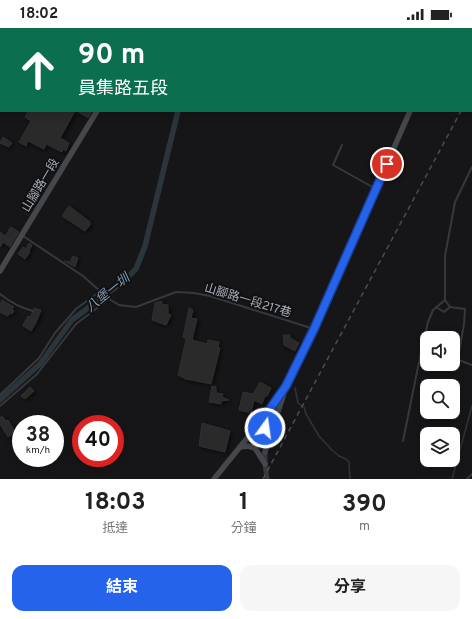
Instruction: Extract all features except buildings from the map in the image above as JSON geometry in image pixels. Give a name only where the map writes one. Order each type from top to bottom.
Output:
[{"type":"main road","name":"山腳路一段","points":[[0,270],[96,112]]},
{"type":"main road","points":[[214,479],[265,416],[286,386],[314,329],[377,189],[410,112]]},
{"type":"main road","points":[[265,452],[268,438],[280,409],[286,386]]},
{"type":"main road","points":[[240,447],[248,446],[255,448],[265,464]]},
{"type":"street","points":[[265,416],[265,464],[267,479]]},
{"type":"lane","points":[[472,105],[472,110]]},
{"type":"lane","points":[[342,145],[333,165],[377,189]]},
{"type":"lane","points":[[472,167],[455,202],[445,256],[445,300],[450,307],[465,309],[458,358],[459,360],[472,365]]},
{"type":"lane","points":[[0,395],[39,358],[55,333],[76,309],[100,291],[83,276],[22,235]]},
{"type":"lane","name":"山腳路一段217巷","points":[[100,291],[102,294],[119,305],[136,307],[176,292],[194,293],[210,296],[314,329]]},
{"type":"lane","points":[[0,294],[15,304],[33,311]]},
{"type":"lane","points":[[0,406],[37,374],[76,324],[109,299]]},
{"type":"lane","points":[[403,441],[428,322],[433,310],[445,300]]},
{"type":"lane","points":[[436,307],[444,312],[450,307]]},
{"type":"lane","points":[[467,479],[472,474]]},
{"type":"waterway","name":"八堡一圳","points":[[0,400],[40,364],[72,320],[125,280],[136,269],[145,246],[178,112]]},
{"type":"waterway","points":[[295,388],[298,403],[304,407],[306,414],[319,436],[332,450],[349,462],[350,479]]},
{"type":"waterway","points":[[452,479],[472,406]]},
{"type":"railway","points":[[263,479],[460,112]]},
{"type":"route","points":[[265,428],[265,416],[286,386],[314,329],[387,164]]}]
